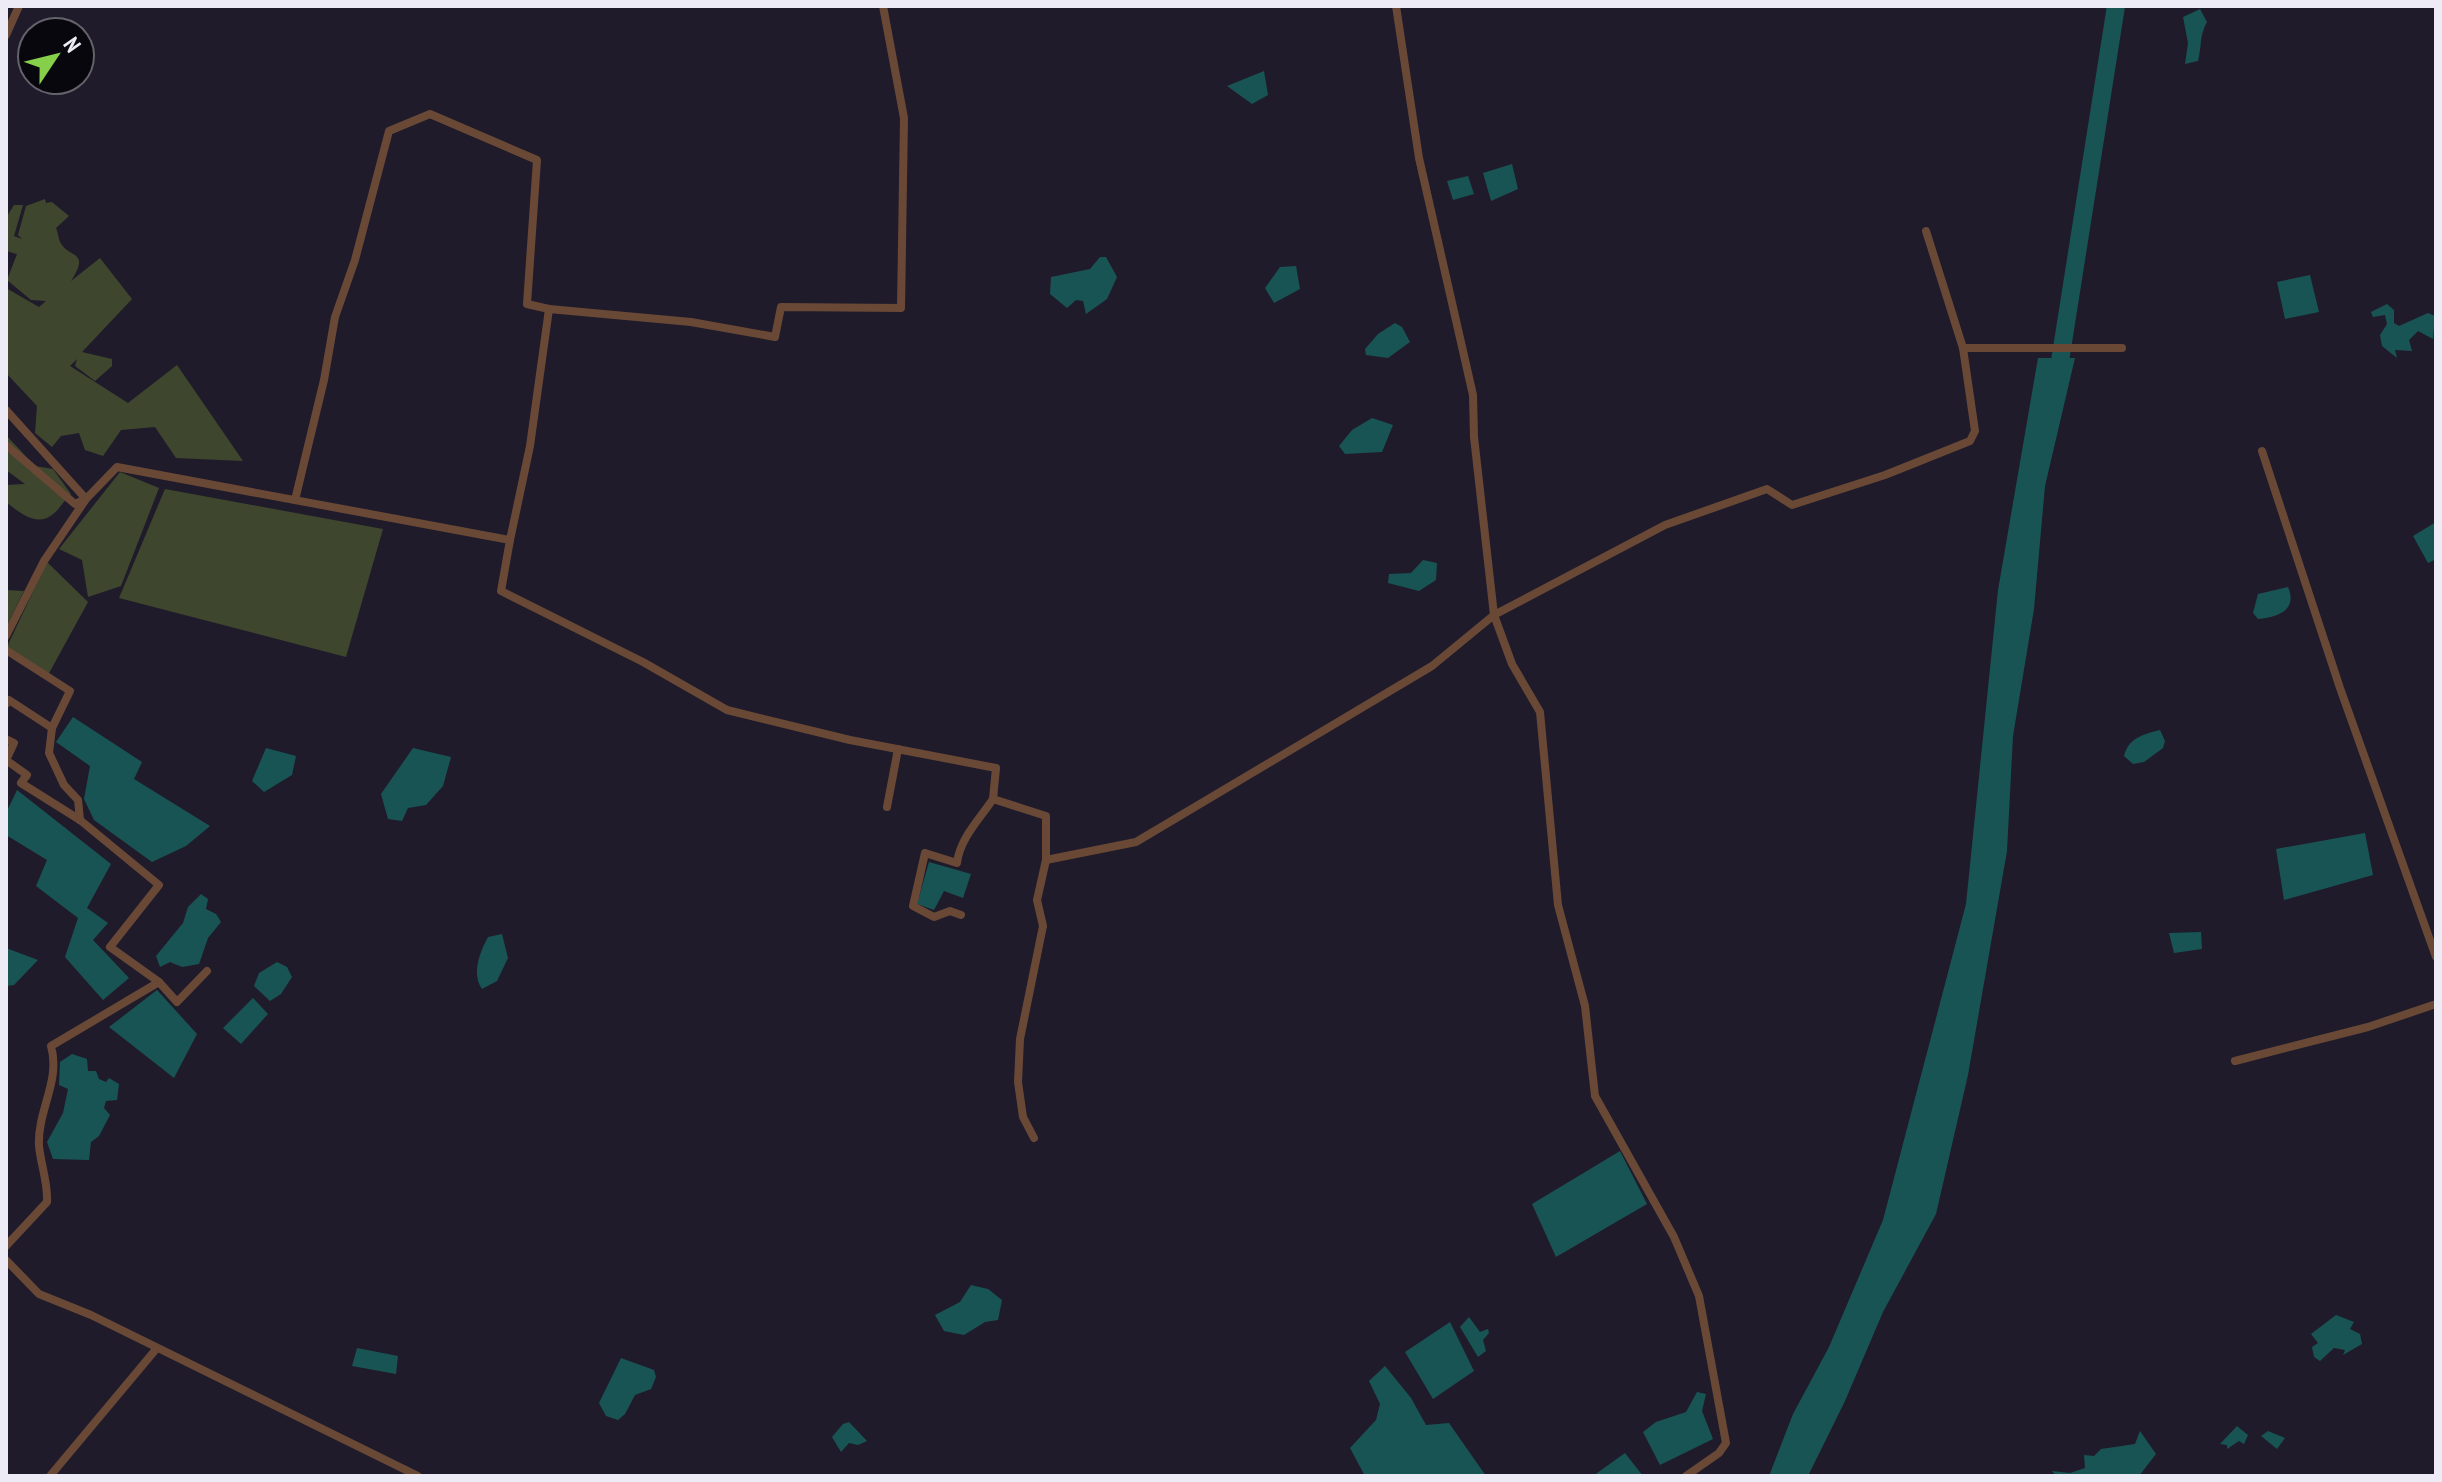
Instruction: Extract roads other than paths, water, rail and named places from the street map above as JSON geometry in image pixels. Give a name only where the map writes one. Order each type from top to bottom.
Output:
[{"type":"street","points":[[6,35],[19,6]]},
{"type":"street","points":[[295,500],[324,380],[335,317],[355,260],[389,131],[430,114],[537,160],[527,304],[549,309],[691,322],[775,337],[781,307],[901,308],[904,118],[883,6]]},
{"type":"street","points":[[1396,6],[1419,158],[1473,395],[1474,437],[1494,615],[1512,664],[1540,712],[1558,905],[1585,1006],[1595,1096],[1667,1223],[1699,1296],[1726,1443],[1719,1453],[1686,1476]]},
{"type":"street","points":[[1046,860],[1136,842],[1432,666],[1494,615],[1665,525],[1767,489],[1792,505],[1960,448],[1970,441],[1975,431],[1963,348],[1926,231]]},
{"type":"street","points":[[549,309],[530,446],[501,591],[643,662],[727,710],[996,768],[993,799],[975,827],[959,844],[957,863],[925,853],[913,906],[934,917],[950,911],[961,915]]},
{"type":"street","points":[[1963,348],[2122,348]]},
{"type":"street","points":[[6,410],[86,499]]},
{"type":"street","points":[[6,445],[75,504],[86,499]]},
{"type":"street","points":[[2262,451],[2340,688],[2436,957]]},
{"type":"street","points":[[6,636],[44,561],[86,499],[117,467],[510,540]]},
{"type":"street","points":[[6,650],[70,691],[52,728],[49,753],[64,785],[78,800],[80,820]]},
{"type":"street","points":[[6,704],[9,700],[52,728]]},
{"type":"street","points":[[6,739],[14,743],[6,760],[27,775],[21,783],[80,820],[159,885],[110,947],[159,982],[177,1002],[207,971]]},
{"type":"street","points":[[887,807],[898,749]]},
{"type":"street","points":[[993,799],[1046,816],[1046,860],[1037,900],[1043,926],[1020,1039],[1023,1117],[1034,1138]]},
{"type":"street","points":[[6,1246],[47,1202],[48,1180],[39,1145],[56,1064],[51,1046],[159,982]]},
{"type":"street","points":[[2235,1061],[2368,1027],[2436,1004]]},
{"type":"street","points":[[6,1260],[39,1294],[91,1315],[418,1476]]},
{"type":"street","points":[[50,1476],[157,1348]]},
{"type":"waterway","points":[[2057,380],[2116,6]]}]
